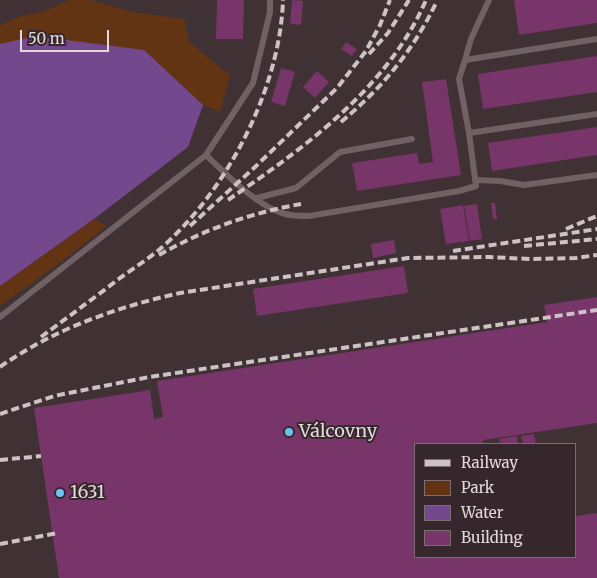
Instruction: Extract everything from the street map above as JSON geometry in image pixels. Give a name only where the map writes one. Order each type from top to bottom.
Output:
[{"type":"lane","points":[[0,317],[206,155],[253,83],[270,12],[270,0]]},
{"type":"lane","points":[[206,155],[237,184],[272,209],[286,214],[309,216],[459,191],[476,186],[459,79],[471,39],[489,0]]},
{"type":"lane","points":[[465,60],[597,39]]},
{"type":"lane","points":[[469,133],[597,114]]},
{"type":"lane","points":[[257,198],[296,188],[340,152],[412,138]]},
{"type":"lane","points":[[475,180],[524,185],[597,175]]},
{"type":"green space","points":[[70,0],[91,0],[132,12],[184,19],[189,42],[230,75],[220,112],[203,105],[144,50],[0,44],[0,25],[21,16],[41,12]]},
{"type":"green space","points":[[94,219],[107,226],[0,306],[0,286]]},
{"type":"water","points":[[36,36],[144,50],[203,105],[188,147],[94,219],[0,286],[0,44]]},
{"type":"building","points":[[217,0],[244,0],[243,39],[216,39]]},
{"type":"building","points":[[292,0],[303,1],[301,25],[290,24]]},
{"type":"building","points":[[514,0],[597,0],[597,23],[519,35]]},
{"type":"building","points":[[346,42],[357,49],[352,56],[341,49]]},
{"type":"building","points":[[597,56],[597,92],[483,109],[478,74]]},
{"type":"building","points":[[281,68],[295,72],[285,106],[271,102]]},
{"type":"building","points":[[317,71],[329,82],[315,98],[303,87]]},
{"type":"building","points":[[446,79],[461,175],[357,191],[352,163],[417,153],[419,164],[433,162],[422,82]]},
{"type":"building","points":[[597,127],[597,155],[492,171],[488,143]]},
{"type":"building","points":[[491,203],[495,203],[497,219],[493,219]]},
{"type":"building","points":[[477,204],[482,239],[470,241],[464,206]]},
{"type":"building","points":[[463,205],[469,241],[446,244],[440,209]]},
{"type":"building","points":[[394,240],[396,253],[373,258],[371,244]]},
{"type":"building","points":[[404,266],[408,293],[257,316],[253,289]]},
{"type":"building","name":"Válcovny","points":[[597,297],[597,423],[483,440],[483,443],[414,443],[414,558],[577,558],[577,516],[597,513],[597,578],[59,578],[34,408],[150,390],[154,419],[163,417],[157,381],[547,322],[544,305]]},
{"type":"building","points":[[534,434],[536,443],[523,443],[521,436]]},
{"type":"building","points":[[517,436],[518,443],[500,443],[499,439]]},
{"type":"railway","points":[[41,337],[160,249],[207,198],[228,168],[246,136],[260,103],[272,68],[280,34],[283,0]]},
{"type":"railway","points":[[190,226],[337,88],[366,51],[380,25],[390,0]]},
{"type":"railway","points":[[369,54],[388,33],[409,0]]},
{"type":"railway","points":[[228,200],[314,137],[367,88],[390,61],[410,32],[426,0]]},
{"type":"railway","points":[[341,122],[384,82],[396,67],[418,36],[437,1]]},
{"type":"railway","points":[[159,255],[210,230],[263,212],[301,204]]},
{"type":"railway","points":[[566,229],[597,216]]},
{"type":"railway","points":[[453,251],[597,229]]},
{"type":"railway","points":[[524,246],[597,239]]},
{"type":"railway","points":[[0,367],[42,341],[87,321],[133,305],[180,293],[408,258],[489,257],[530,259],[576,258],[597,255]]},
{"type":"railway","points":[[0,414],[54,396],[149,377],[597,310]]},
{"type":"railway","points":[[0,460],[41,456]]},
{"type":"railway","points":[[0,544],[58,533]]},
{"type":"place","name":"Válcovny","points":[[289,432]]},
{"type":"place","name":"1631","points":[[60,493]]}]
